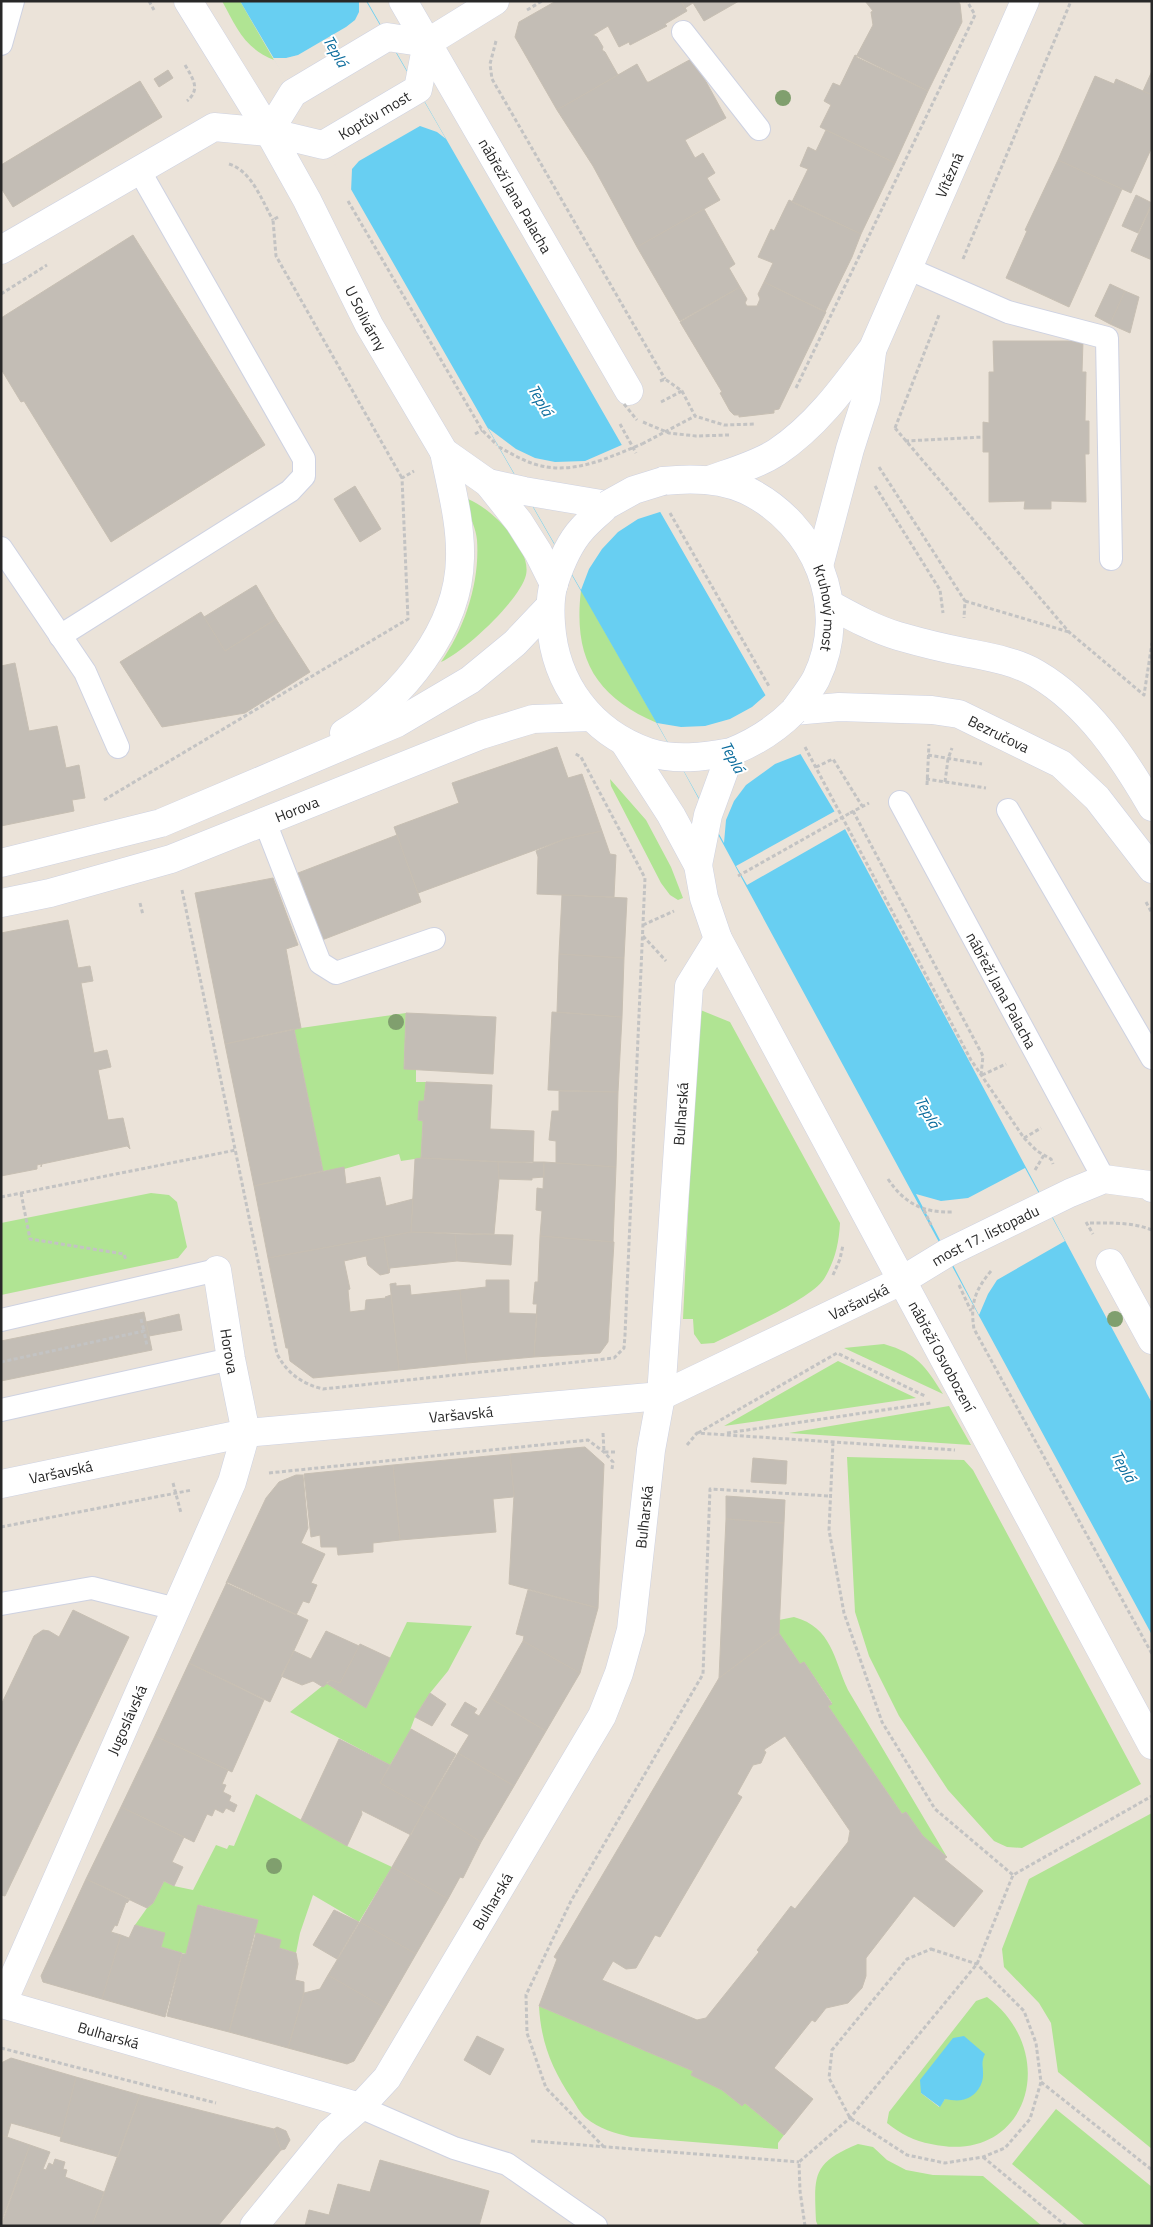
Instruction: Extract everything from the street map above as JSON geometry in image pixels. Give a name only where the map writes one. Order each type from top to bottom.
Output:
[{"type":"street","name":"U Solivárny","points":[[188,1],[269,132],[307,200],[369,325],[444,452],[488,483],[519,522],[556,583]]},
{"type":"street","name":"nábřeží Jana Palacha","points":[[402,1],[626,398]]},
{"type":"street","name":"Vítězná","points":[[709,480],[776,452],[807,427],[838,395],[873,348],[1025,1]]},
{"type":"street","points":[[1,250],[214,127],[269,132],[293,93],[387,36],[427,44],[490,5]]},
{"type":"street","name":"Koptův most","points":[[269,132],[323,145],[418,89],[427,44]]},
{"type":"street","name":"Vítězná","points":[[819,566],[850,449],[866,399],[873,348]]},
{"type":"street","points":[[266,779],[362,723],[402,688],[440,635],[455,594],[460,559],[457,523],[444,452]]},
{"type":"street","name":"Kruhový most","points":[[709,480],[745,490],[776,508],[802,534],[819,566],[826,585],[829,604],[827,643],[816,679],[794,711],[766,736],[731,752],[704,757],[676,757],[650,752],[624,742],[591,717],[566,684],[553,646],[556,583],[581,530],[607,505],[634,490],[663,481],[709,480]]},
{"type":"street","name":"U Solivárny","points":[[488,483],[607,505]]},
{"type":"street","points":[[1,863],[161,823],[397,723],[470,680],[515,643],[556,583]]},
{"type":"street","points":[[829,604],[856,619],[897,636],[996,658],[1036,673],[1069,696],[1101,732],[1127,764],[1152,807]]},
{"type":"street","name":"Bezručova","points":[[794,711],[839,707],[932,710],[959,714],[1061,764],[1097,798],[1152,869]]},
{"type":"street","name":"Horova","points":[[1,903],[50,893],[171,859],[482,735],[533,719],[591,717]]},
{"type":"street","points":[[624,742],[671,815],[698,865],[704,898],[718,939]]},
{"type":"street","points":[[698,865],[708,815],[731,752]]},
{"type":"street","name":"Bulharská","points":[[254,2226],[330,2133],[360,2107],[387,2078],[602,1716],[619,1673],[631,1630],[651,1450],[661,1396],[689,986],[718,939]]},
{"type":"street","name":"nábřeží Osvobození","points":[[718,939],[993,1453],[1152,1745]]},
{"type":"street","points":[[1104,1179],[1151,1182]]},
{"type":"street","name":"most 17. listopadu","points":[[901,1281],[947,1253],[1070,1193],[1104,1179]]},
{"type":"street","points":[[1110,1262],[1152,1340]]},
{"type":"street","name":"Horova","points":[[217,1270],[230,1359],[246,1433]]},
{"type":"street","name":"Varšavská","points":[[1,1484],[246,1433],[661,1396],[901,1281]]},
{"type":"street","name":"Jugoslávská","points":[[2,2005],[232,1482],[246,1433]]},
{"type":"street","name":"Bulharská","points":[[2,2005],[360,2107]]},
{"type":"lane","points":[[1,44],[13,1]]},
{"type":"lane","points":[[683,32],[759,128]]},
{"type":"lane","points":[[60,636],[290,491],[304,476],[304,459],[139,170]]},
{"type":"lane","points":[[907,268],[1008,312],[1108,338],[1111,559]]},
{"type":"lane","points":[[1,548],[85,672],[118,747]]},
{"type":"lane","name":"nábřeží Jana Palacha","points":[[900,802],[1104,1179]]},
{"type":"lane","points":[[1008,810],[1152,1058]]},
{"type":"lane","points":[[265,822],[320,963],[336,973],[434,939]]},
{"type":"lane","points":[[1,1320],[217,1270]]},
{"type":"lane","points":[[1,1410],[230,1359]]},
{"type":"lane","points":[[1,1604],[92,1588],[176,1609]]},
{"type":"lane","points":[[360,2107],[454,2148],[506,2164],[596,2226]]},
{"type":"path","points":[[149,1],[159,19]]},
{"type":"path","points":[[807,427],[784,412],[974,15],[967,1]]},
{"type":"path","points":[[892,436],[950,288],[1071,1]]},
{"type":"path","points":[[490,5],[498,34],[490,64],[492,79],[665,379],[682,391],[695,416]]},
{"type":"path","points":[[183,62],[193,79],[195,89],[193,96],[184,103],[220,163],[237,166],[247,174],[273,220]]},
{"type":"path","points":[[346,198],[482,430],[499,447],[534,464],[554,468],[570,468],[594,464],[642,444],[695,416],[724,425],[764,423]]},
{"type":"path","points":[[638,420],[626,398],[665,379]]},
{"type":"path","points":[[894,428],[1070,632],[1144,695],[1152,643]]},
{"type":"path","points":[[905,441],[983,437]]},
{"type":"path","points":[[850,449],[881,468],[965,601],[964,621]]},
{"type":"path","points":[[147,776],[408,619],[402,478],[444,452]]},
{"type":"path","points":[[881,468],[884,460]]},
{"type":"path","points":[[874,484],[940,590],[943,611],[942,619]]},
{"type":"path","points":[[965,601],[1070,632]]},
{"type":"path","points":[[929,739],[926,779],[983,786],[996,794],[1008,810]]},
{"type":"path","points":[[945,782],[948,758],[955,740]]},
{"type":"path","points":[[182,889],[277,1354],[290,1373],[311,1386],[323,1389],[614,1358],[624,1348],[625,1335],[645,878],[581,757],[566,747]]},
{"type":"path","points":[[928,755],[983,764]]},
{"type":"path","points":[[816,767],[833,758],[862,806]]},
{"type":"path","points":[[738,876],[851,812],[983,1056],[981,1075],[1024,1138]]},
{"type":"path","points":[[174,891],[190,885]]},
{"type":"path","points":[[140,900],[143,915]]},
{"type":"path","points":[[1145,900],[1152,913]]},
{"type":"path","points":[[643,935],[689,986]]},
{"type":"path","points":[[1,1197],[236,1150]]},
{"type":"path","points":[[1029,1175],[1038,1169],[1044,1156]]},
{"type":"path","points":[[21,1193],[30,1239],[124,1254],[135,1290],[144,1331]]},
{"type":"path","points":[[1070,1193],[1110,1262]]},
{"type":"path","points":[[1078,1227],[1086,1223],[1118,1223],[1141,1226],[1152,1230]]},
{"type":"path","points":[[830,1279],[840,1259],[844,1241]]},
{"type":"path","points":[[995,1266],[979,1285],[971,1312],[974,1329],[1152,1654]]},
{"type":"path","points":[[651,1450],[685,1446],[697,1433],[837,1353],[936,1402],[721,1434]]},
{"type":"path","points":[[963,1397],[1001,1380]]},
{"type":"path","points":[[697,1433],[993,1453]]},
{"type":"path","points":[[1,1527],[232,1482],[271,1472],[588,1440],[604,1452],[613,1462],[612,1471]]},
{"type":"path","points":[[833,1442],[829,1530],[844,1614],[882,1722],[935,1809],[1013,1875]]},
{"type":"path","points":[[267,1481],[271,1472]]},
{"type":"path","points":[[830,1496],[710,1489],[703,1674],[571,1901],[526,1995],[527,2033],[546,2088],[604,2147],[799,2162],[850,2118],[977,1964],[1013,1875],[1152,1796]]},
{"type":"path","points":[[931,1949],[977,1964],[1024,2011],[1036,2042],[1041,2082],[1030,2119],[1005,2148],[983,2157],[945,2164],[908,2155],[850,2118],[830,2078],[832,2050],[908,1959],[931,1949]]},
{"type":"path","points":[[1,2048],[223,2105]]},
{"type":"path","points":[[1041,2082],[1152,2170]]},
{"type":"path","points":[[983,2157],[1066,2226]]},
{"type":"path","points":[[799,2162],[800,2190],[805,2226]]},
{"type":"green space","points":[[222,1],[240,1],[274,60],[255,50],[248,43]]},
{"type":"green space","points":[[468,499],[488,511],[508,530],[523,553],[526,575],[514,598],[503,611],[464,647],[441,662],[450,649],[464,620],[476,572],[477,540],[465,503]]},
{"type":"green space","points":[[581,590],[657,723],[618,700],[604,687],[593,672],[585,655],[581,636],[579,614]]},
{"type":"green space","points":[[610,779],[646,820],[671,867],[683,898],[678,900],[670,895],[661,883],[611,786]]},
{"type":"green space","points":[[698,1009],[730,1022],[840,1223],[834,1259],[824,1279],[816,1287],[805,1296],[757,1323],[714,1343],[701,1344],[694,1334],[693,1319],[683,1319]]},
{"type":"green space","points":[[406,1013],[404,1068],[416,1069],[416,1082],[426,1082],[424,1101],[419,1101],[418,1120],[423,1121],[421,1158],[401,1161],[399,1154],[344,1169],[323,1171],[294,1029]]},
{"type":"green space","points":[[151,1193],[169,1195],[177,1202],[187,1247],[178,1258],[1,1295],[1,1223]]},
{"type":"green space","points":[[884,1344],[905,1352],[919,1362],[943,1394],[844,1348]]},
{"type":"green space","points":[[838,1361],[916,1398],[724,1426]]},
{"type":"green space","points":[[949,1406],[971,1445],[789,1433]]},
{"type":"green space","points":[[847,1457],[964,1460],[973,1470],[1141,1784],[1022,1848],[1007,1847],[994,1841],[948,1790],[899,1716],[869,1656],[855,1612]]},
{"type":"green space","points":[[794,1617],[817,1628],[830,1646],[848,1690],[947,1857],[923,1836],[906,1812],[902,1814],[828,1706],[832,1703],[804,1662],[800,1664],[779,1633],[779,1620]]},
{"type":"green space","points":[[407,1622],[472,1626],[448,1671],[430,1693],[415,1717],[409,1733],[390,1765],[290,1712],[326,1683],[366,1708]]},
{"type":"green space","points":[[256,1794],[347,1846],[392,1867],[359,1922],[313,1895],[300,1933],[296,1953],[279,1948],[280,1940],[254,1934],[258,1920],[199,1905],[186,1954],[161,1947],[164,1933],[135,1925],[153,1903],[164,1881],[174,1886],[193,1890],[216,1845],[227,1849],[229,1845],[234,1846]]},
{"type":"green space","points":[[1152,1813],[1152,2149],[1058,2072],[1051,2023],[1039,2003],[1004,1967],[1002,1949],[1029,1879]]},
{"type":"green space","points":[[987,1997],[1010,2020],[1024,2047],[1028,2074],[1024,2100],[1011,2122],[991,2138],[964,2146],[931,2144],[919,2141],[897,2130],[887,2123],[889,2112],[976,2001]],"holes":[[[981,2062],[983,2075],[962,2100],[945,2099],[939,2107],[921,2093]]]},
{"type":"green space","points":[[539,2006],[693,2071],[692,2075],[722,2090],[742,2106],[745,2103],[784,2135],[778,2143],[778,2149],[631,2137],[596,2125],[580,2111],[553,2066],[542,2032]]},
{"type":"green space","points":[[1056,2109],[1152,2187],[1152,2226],[1086,2226],[1012,2164]]},
{"type":"green space","points":[[858,2144],[873,2147],[887,2160],[906,2170],[933,2175],[983,2176],[1042,2226],[818,2226],[816,2221],[815,2192],[819,2172],[832,2158]]},
{"type":"water","name":"Teplá","points":[[240,1],[367,1],[763,691],[845,829],[1152,1403],[1152,1635],[676,757],[352,191]]},
{"type":"water","points":[[964,2036],[985,2054],[982,2082],[977,2091],[970,2097],[960,2100],[945,2099],[940,2107],[921,2093],[920,2080],[953,2038]]},
{"type":"pier","points":[[359,1],[366,1],[446,139],[437,132],[420,126],[359,161],[352,169],[351,192],[273,58],[286,58],[298,55],[346,27],[355,20],[359,12]]},
{"type":"pier","points":[[488,428],[516,449],[535,458],[555,462],[585,461],[624,444],[663,511],[638,519],[618,532],[602,549],[589,569],[581,590]]},
{"type":"pier","points":[[767,694],[803,753],[775,764],[746,785],[734,801],[726,820],[724,843],[657,723],[681,727],[705,726],[730,719],[752,707]]},
{"type":"pier","points":[[837,810],[847,828],[747,885],[736,866]]},
{"type":"pier","points":[[1025,1168],[1065,1241],[997,1280],[988,1294],[979,1315],[916,1194],[941,1201],[968,1198]]},
{"type":"building","points":[[556,1],[681,1],[687,11],[665,24],[667,26],[630,45],[629,42],[619,47],[608,26],[593,35],[597,37],[603,47],[602,50],[618,75],[557,110],[515,37],[519,22]]},
{"type":"building","points":[[681,1],[739,1],[704,21],[693,3],[685,8]]},
{"type":"building","points":[[865,1],[958,1],[962,22],[928,91],[856,57],[873,25],[871,12],[873,11]]},
{"type":"building","points":[[855,55],[928,91],[895,163],[820,127],[831,105],[824,101],[833,83],[840,86]]},
{"type":"building","points":[[693,58],[726,118],[685,140],[695,158],[703,153],[715,173],[707,178],[720,200],[637,247],[593,166],[557,110],[637,64],[647,82],[649,82]]},
{"type":"building","points":[[168,70],[173,78],[159,87],[154,79]]},
{"type":"building","points":[[1152,71],[1152,95],[1143,91]]},
{"type":"building","points":[[1095,76],[1114,84],[1116,79],[1152,95],[1152,147],[1131,193],[1058,160]]},
{"type":"building","points":[[140,81],[162,117],[13,207],[1,188],[1,165]]},
{"type":"building","points":[[826,130],[895,163],[861,234],[792,202],[808,169],[800,166],[808,147],[816,151]]},
{"type":"building","points":[[1058,160],[1122,189],[1069,307],[1006,278],[1027,231],[1025,230]]},
{"type":"building","points":[[1136,195],[1152,203],[1138,233],[1122,226]]},
{"type":"building","points":[[789,200],[861,234],[825,312],[764,282],[773,263],[758,257],[771,229],[774,231]]},
{"type":"building","points":[[1152,204],[1152,260],[1131,251]]},
{"type":"building","points":[[704,209],[735,264],[729,268],[740,287],[680,321],[637,247]]},
{"type":"building","points":[[133,235],[265,445],[111,542],[24,401],[21,402],[1,369],[1,318]]},
{"type":"building","points":[[764,282],[826,312],[779,409],[774,410],[774,413],[739,417],[739,415],[734,415],[730,411],[720,393],[722,392],[680,322],[740,287],[747,299],[745,303],[747,306],[757,306],[760,299],[758,294]]},
{"type":"building","points":[[1110,284],[1125,291],[1110,324],[1095,316]]},
{"type":"building","points":[[1125,291],[1139,297],[1130,333],[1110,324]]},
{"type":"building","points":[[993,341],[1083,341],[1082,372],[1086,372],[1085,421],[1089,421],[1089,454],[1085,454],[1086,502],[1051,501],[1051,509],[1024,509],[1025,501],[989,502],[989,452],[983,452],[983,422],[989,423],[989,372],[994,372]]},
{"type":"building","points":[[355,486],[381,529],[360,542],[334,499]]},
{"type":"building","points":[[256,585],[276,619],[225,651],[204,617]]},
{"type":"building","points":[[201,612],[225,651],[276,619],[310,672],[245,713],[162,727],[120,662]]},
{"type":"building","points":[[15,663],[29,731],[57,726],[66,768],[79,765],[85,798],[72,800],[74,811],[1,826],[1,666]]},
{"type":"building","points":[[557,747],[568,778],[582,774],[602,831],[565,839],[418,893],[394,827],[459,803],[452,783]]},
{"type":"building","points":[[602,831],[610,854],[616,855],[614,897],[537,894],[538,857],[536,851],[565,839]]},
{"type":"building","points":[[397,835],[421,902],[322,940],[298,873]]},
{"type":"building","points":[[273,878],[298,945],[286,949],[301,1028],[225,1044],[195,893]]},
{"type":"building","points":[[562,895],[627,898],[624,958],[559,954]]},
{"type":"building","points":[[68,920],[78,968],[90,966],[93,981],[81,983],[94,1053],[107,1050],[111,1067],[98,1070],[108,1120],[123,1118],[130,1149],[127,1146],[42,1164],[41,1167],[41,1164],[37,1165],[37,1169],[1,1176],[1,933]]},
{"type":"building","points":[[559,954],[624,958],[622,1017],[557,1012]]},
{"type":"building","points":[[552,1012],[622,1017],[618,1092],[548,1090]]},
{"type":"building","points":[[406,1013],[496,1017],[493,1074],[404,1069]]},
{"type":"building","points":[[294,1029],[323,1171],[254,1186],[225,1044]]},
{"type":"building","points":[[426,1082],[492,1085],[490,1129],[534,1131],[533,1163],[421,1158],[423,1121],[418,1120],[419,1101],[424,1101]]},
{"type":"building","points":[[559,1091],[618,1092],[616,1167],[556,1163],[556,1141],[549,1140],[552,1111],[559,1111]]},
{"type":"building","points":[[415,1159],[498,1162],[499,1179],[494,1234],[411,1232]]},
{"type":"building","points":[[498,1162],[544,1162],[544,1177],[532,1178],[532,1180],[499,1179]]},
{"type":"building","points":[[544,1162],[616,1167],[613,1242],[540,1236],[542,1211],[536,1210],[537,1188],[543,1189]]},
{"type":"building","points":[[344,1167],[346,1184],[380,1177],[386,1206],[413,1199],[411,1232],[268,1258],[254,1186]]},
{"type":"building","points":[[411,1232],[455,1234],[457,1261],[390,1268],[389,1273],[384,1237]]},
{"type":"building","points":[[455,1234],[513,1235],[511,1265],[457,1261]]},
{"type":"building","points":[[540,1236],[614,1242],[608,1342],[600,1353],[534,1357],[537,1304],[533,1304],[535,1282],[538,1282]]},
{"type":"building","points":[[384,1237],[389,1273],[380,1275],[368,1265],[366,1256],[344,1261],[350,1289],[348,1290],[350,1312],[365,1310],[366,1300],[386,1298],[391,1295],[399,1370],[313,1378],[290,1361],[268,1258]]},
{"type":"building","points":[[486,1280],[509,1280],[509,1313],[537,1314],[534,1357],[467,1363],[460,1290],[486,1287]]},
{"type":"building","points":[[396,1283],[396,1286],[410,1285],[411,1295],[460,1290],[467,1363],[399,1370],[390,1284]]},
{"type":"building","points":[[144,1312],[152,1350],[1,1381],[1,1341]]},
{"type":"building","points":[[179,1314],[182,1330],[149,1336],[146,1322]]},
{"type":"building","points":[[585,1447],[604,1464],[598,1608],[509,1584],[514,1495],[510,1454]]},
{"type":"building","points":[[510,1454],[514,1495],[513,1497],[493,1499],[496,1532],[400,1540],[393,1465]]},
{"type":"building","points":[[753,1458],[787,1461],[786,1484],[751,1482]]},
{"type":"building","points":[[393,1465],[400,1540],[373,1543],[373,1552],[338,1555],[337,1547],[321,1547],[320,1535],[311,1537],[304,1474]]},
{"type":"building","points":[[296,1475],[303,1475],[308,1528],[301,1543],[325,1554],[311,1583],[317,1585],[309,1603],[303,1601],[296,1615],[226,1583],[266,1498],[279,1482]]},
{"type":"building","points":[[726,1496],[785,1500],[784,1523],[726,1519]]},
{"type":"building","points":[[726,1519],[784,1523],[779,1633],[719,1678]]},
{"type":"building","points":[[227,1582],[308,1620],[270,1702],[189,1663]]},
{"type":"building","points":[[528,1590],[598,1608],[580,1673],[523,1641],[524,1636],[516,1634]]},
{"type":"building","points":[[73,1610],[129,1637],[5,1896],[1,1895],[1,1705],[34,1636],[43,1630],[59,1637]]},
{"type":"building","points":[[326,1631],[359,1646],[340,1683],[331,1680],[323,1687],[313,1681],[302,1685],[281,1676],[294,1651],[311,1659]]},
{"type":"building","points":[[779,1633],[800,1664],[804,1662],[832,1704],[828,1706],[902,1814],[906,1812],[923,1836],[947,1857],[944,1859],[983,1891],[954,1927],[914,1896],[866,1958],[866,1976],[862,1988],[848,2003],[826,2008],[815,2022],[812,2020],[774,2068],[813,2099],[784,2135],[745,2103],[742,2106],[722,2090],[691,2075],[693,2071],[539,2006],[557,1959],[554,1957],[719,1678]],"holes":[[[785,1736],[850,1831],[848,1842],[795,1909],[791,1906],[757,1950],[759,1952],[706,2018],[697,2020],[602,1980],[613,1961],[626,1969],[636,1968],[655,1935],[660,1937],[742,1797],[737,1794],[753,1765],[761,1763],[766,1752],[764,1751],[765,1749]]]},
{"type":"building","points":[[523,1641],[580,1673],[546,1731],[490,1698]]},
{"type":"building","points":[[360,1644],[390,1658],[366,1708],[326,1683],[331,1680],[340,1683]]},
{"type":"building","points":[[189,1663],[264,1700],[232,1772],[155,1736]]},
{"type":"building","points":[[430,1693],[446,1704],[432,1726],[415,1717]]},
{"type":"building","points":[[490,1698],[546,1731],[514,1786],[458,1753],[469,1735],[451,1725],[465,1702],[477,1709],[474,1713],[479,1716]]},
{"type":"building","points":[[411,1729],[456,1754],[425,1808],[380,1783]]},
{"type":"building","points":[[155,1736],[228,1770],[222,1784],[226,1785],[223,1792],[231,1796],[229,1801],[237,1805],[234,1812],[226,1808],[223,1813],[215,1809],[212,1816],[207,1814],[194,1842],[121,1807]]},
{"type":"building","points":[[339,1739],[390,1765],[380,1783],[425,1808],[411,1835],[361,1810],[362,1814],[347,1846],[301,1820]]},
{"type":"building","points":[[458,1753],[514,1786],[481,1842],[426,1807]]},
{"type":"building","points":[[121,1807],[184,1837],[172,1862],[183,1867],[174,1886],[164,1881],[153,1903],[147,1908],[86,1879]]},
{"type":"building","points":[[426,1807],[481,1842],[463,1878],[460,1877],[448,1899],[392,1867]]},
{"type":"building","points":[[392,1867],[448,1899],[416,1954],[360,1922]]},
{"type":"building","points":[[86,1879],[130,1899],[126,1902],[117,1926],[115,1925],[111,1932],[121,1935],[102,1999],[43,1982],[41,1976]]},
{"type":"building","points":[[198,1905],[258,1920],[229,2032],[167,2016],[182,1954],[186,1954]]},
{"type":"building","points":[[334,1910],[359,1922],[337,1959],[313,1945]]},
{"type":"building","points":[[360,1922],[416,1954],[385,2008],[328,1975]]},
{"type":"building","points":[[135,1925],[165,1933],[161,1947],[182,1953],[165,2017],[102,1999],[121,1935],[129,1938]]},
{"type":"building","points":[[256,1933],[281,1940],[279,1948],[296,1953],[298,1964],[295,1980],[304,1982],[304,1993],[288,2048],[229,2032]]},
{"type":"building","points":[[328,1975],[385,2008],[354,2061],[347,2064],[288,2048],[304,1993],[320,1989]]},
{"type":"building","points":[[477,2036],[504,2049],[490,2075],[464,2060]]},
{"type":"building","points":[[11,2058],[76,2077],[61,2137],[11,2123],[7,2137],[1,2135],[1,2063]]},
{"type":"building","points":[[76,2077],[140,2095],[118,2157],[60,2141]]},
{"type":"building","points":[[140,2095],[274,2129],[281,2150],[218,2226],[92,2226]]},
{"type":"building","points":[[277,2127],[286,2131],[290,2140],[285,2149],[281,2150],[274,2129]]},
{"type":"building","points":[[1,2135],[30,2145],[1,2223]]},
{"type":"building","points":[[30,2145],[50,2152],[43,2169],[46,2170],[49,2163],[53,2165],[55,2159],[65,2162],[63,2169],[67,2170],[65,2177],[104,2192],[92,2226],[1,2226]]},
{"type":"building","points":[[380,2160],[489,2191],[479,2226],[305,2226],[309,2210],[329,2215],[338,2184],[370,2192]]}]
